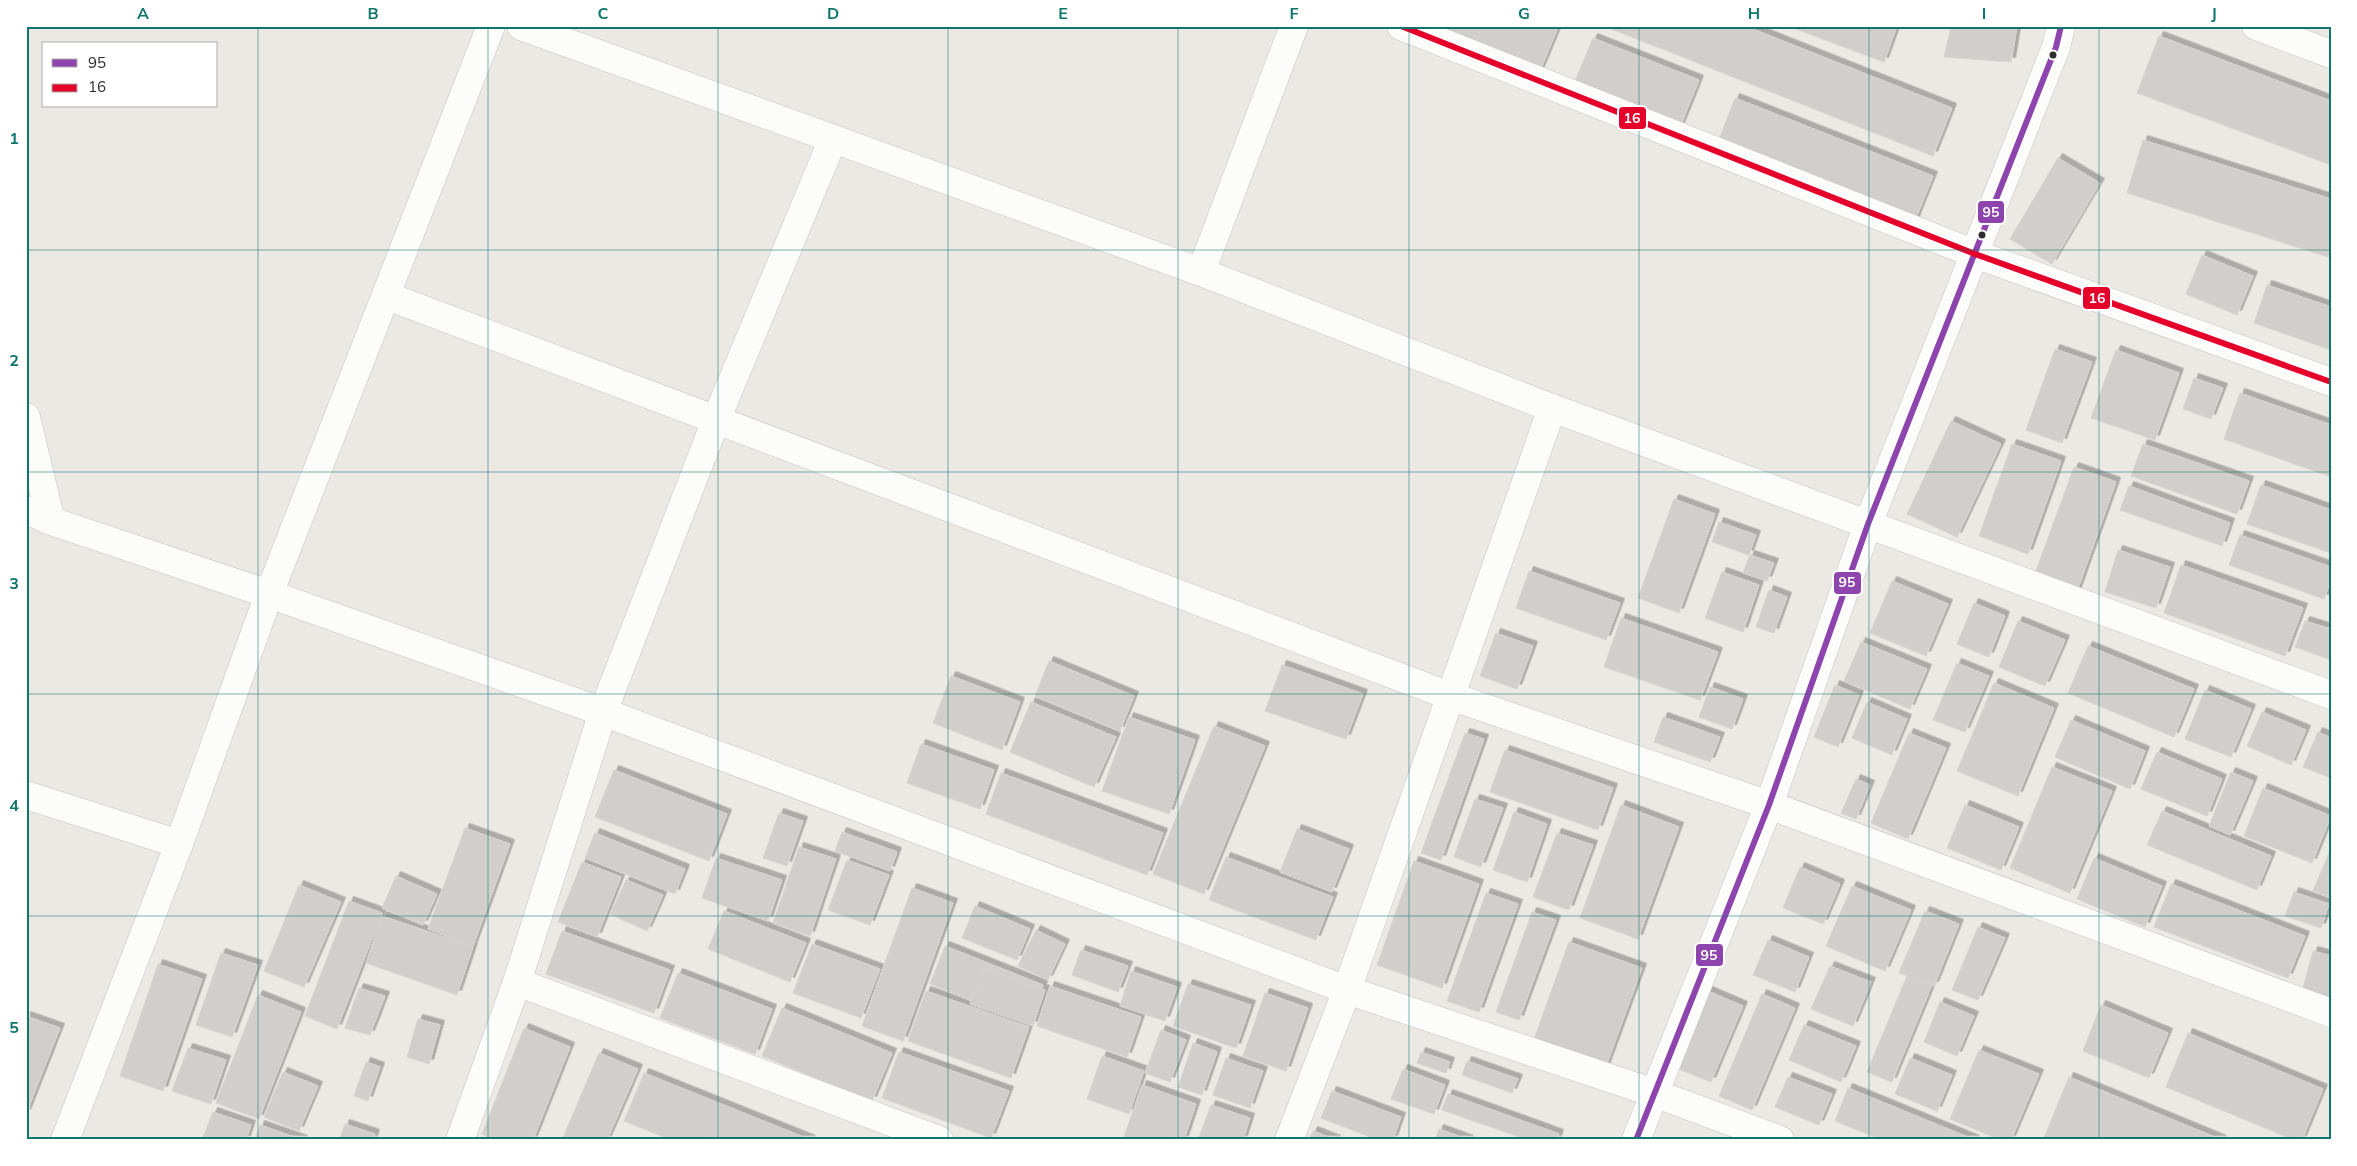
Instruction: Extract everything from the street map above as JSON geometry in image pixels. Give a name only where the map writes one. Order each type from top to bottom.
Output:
[{"type":"street","points":[[65,1140],[179,844],[269,594],[491,26]]},
{"type":"street","points":[[521,26],[1200,272],[1552,408],[2331,695]]},
{"type":"street","points":[[1200,272],[1294,26]]},
{"type":"street","points":[[1401,26],[1974,254],[2331,382]]},
{"type":"street","points":[[1636,1140],[1769,804],[1868,524],[2056,47],[2061,26]]},
{"type":"street","points":[[2256,26],[2331,54]]},
{"type":"street","points":[[460,1140],[517,982],[603,712],[716,420],[833,139]]},
{"type":"street","points":[[386,296],[1450,696],[1769,804],[2331,1013]]},
{"type":"street","points":[[1289,1140],[1347,990],[1552,408]]},
{"type":"street","points":[[26,417],[51,521]]},
{"type":"street","points":[[26,510],[51,521],[269,594],[603,712],[1347,990],[1654,1093],[1780,1140]]},
{"type":"street","points":[[26,795],[179,844]]},
{"type":"street","points":[[517,982],[939,1140]]},
{"type":"building","points":[[1420,26],[1547,26],[1557,30],[1539,73]]},
{"type":"building","points":[[1604,26],[1745,26],[1952,108],[1933,156]]},
{"type":"building","points":[[1788,26],[1897,26],[1884,62]]},
{"type":"building","points":[[1951,26],[2017,26],[2011,62],[1944,57]]},
{"type":"building","points":[[2159,36],[2331,101],[2331,165],[2137,93]]},
{"type":"building","points":[[1593,38],[1699,80],[1680,127],[1573,86]]},
{"type":"building","points":[[1735,98],[1933,176],[1914,223],[1717,145]]},
{"type":"building","points":[[2143,140],[2331,199],[2331,250],[2328,257],[2127,193]]},
{"type":"building","points":[[2058,158],[2100,183],[2052,264],[2010,239]]},
{"type":"building","points":[[2202,255],[2253,276],[2237,315],[2186,294]]},
{"type":"building","points":[[2267,285],[2331,307],[2331,350],[2254,323]]},
{"type":"building","points":[[2055,349],[2092,362],[2062,443],[2026,430]]},
{"type":"building","points":[[2116,350],[2179,373],[2155,440],[2091,418]]},
{"type":"building","points":[[2194,378],[2223,388],[2211,419],[2183,409]]},
{"type":"building","points":[[2240,393],[2331,425],[2331,477],[2224,439]]},
{"type":"building","points":[[1951,421],[2001,444],[1957,537],[1907,514]]},
{"type":"building","points":[[2012,444],[2061,461],[2028,554],[1979,536]]},
{"type":"building","points":[[2143,444],[2249,481],[2237,514],[2131,476]]},
{"type":"building","points":[[2074,467],[2116,482],[2076,594],[2033,579]]},
{"type":"building","points":[[2261,485],[2331,510],[2331,553],[2247,524]]},
{"type":"building","points":[[2129,486],[2230,523],[2222,546],[2120,510]]},
{"type":"building","points":[[1674,499],[1715,514],[1679,613],[1638,598]]},
{"type":"building","points":[[1719,522],[1756,535],[1749,555],[1712,542]]},
{"type":"building","points":[[2240,535],[2331,567],[2331,580],[2324,599],[2229,565]]},
{"type":"building","points":[[2118,550],[2170,567],[2156,608],[2105,592]]},
{"type":"building","points":[[1750,555],[1774,563],[1767,581],[1743,573]]},
{"type":"building","points":[[2181,565],[2303,608],[2285,656],[2164,613]]},
{"type":"building","points":[[1529,571],[1620,603],[1606,640],[1516,608]]},
{"type":"building","points":[[1722,572],[1759,585],[1743,632],[1705,618]]},
{"type":"building","points":[[1892,581],[1948,604],[1926,656],[1870,633]]},
{"type":"building","points":[[1769,590],[1787,597],[1774,633],[1756,627]]},
{"type":"building","points":[[1974,603],[2005,616],[1989,657],[1957,644]]},
{"type":"building","points":[[1621,618],[1718,652],[1700,700],[1604,667]]},
{"type":"building","points":[[2018,621],[2065,640],[2045,686],[1999,667]]},
{"type":"building","points":[[2305,621],[2331,629],[2331,660],[2295,647]]},
{"type":"building","points":[[1496,633],[1533,646],[1517,689],[1480,676]]},
{"type":"building","points":[[1861,642],[1927,669],[1910,709],[1844,681]]},
{"type":"building","points":[[2088,646],[2194,689],[2174,737],[2068,693]]},
{"type":"building","points":[[1049,661],[1134,696],[1120,731],[1035,696]]},
{"type":"building","points":[[1957,663],[1989,676],[1965,732],[1933,720]]},
{"type":"building","points":[[1282,665],[1363,694],[1346,739],[1265,711]]},
{"type":"building","points":[[951,676],[1020,702],[1002,750],[933,723]]},
{"type":"building","points":[[1994,683],[2054,708],[2018,796],[1957,771]]},
{"type":"building","points":[[1835,685],[1859,695],[1838,747],[1814,737]]},
{"type":"building","points":[[1710,687],[1743,699],[1732,729],[1699,717]]},
{"type":"building","points":[[2205,690],[2251,709],[2231,757],[2185,739]]},
{"type":"building","points":[[1031,702],[1116,737],[1094,787],[1010,752]]},
{"type":"building","points":[[1867,702],[1907,719],[1892,755],[1852,738]]},
{"type":"building","points":[[2262,712],[2306,730],[2291,765],[2247,746]]},
{"type":"building","points":[[1129,717],[1195,740],[1169,814],[1102,791]]},
{"type":"building","points":[[1663,717],[1720,737],[1710,762],[1654,742]]},
{"type":"building","points":[[2071,720],[2145,751],[2130,789],[2055,757]]},
{"type":"building","points":[[1214,726],[1265,746],[1204,894],[1153,874]]},
{"type":"building","points":[[2318,732],[2331,738],[2331,778],[2303,767]]},
{"type":"building","points":[[1465,733],[1484,739],[1441,860],[1421,853]]},
{"type":"building","points":[[1909,733],[1946,748],[1908,839],[1871,823]]},
{"type":"building","points":[[921,744],[994,770],[980,809],[907,783]]},
{"type":"building","points":[[1505,750],[1613,788],[1598,830],[1490,792]]},
{"type":"building","points":[[2157,752],[2222,779],[2207,816],[2141,789]]},
{"type":"building","points":[[2052,767],[2112,791],[2070,893],[2010,868]]},
{"type":"building","points":[[614,770],[727,814],[709,861],[595,817]]},
{"type":"building","points":[[2231,772],[2253,781],[2230,835],[2209,826]]},
{"type":"building","points":[[1001,773],[1163,833],[1147,875],[986,814]]},
{"type":"building","points":[[1856,779],[1870,785],[1856,819],[1841,813]]},
{"type":"building","points":[[2263,788],[2331,816],[2312,863],[2244,836]]},
{"type":"building","points":[[1475,799],[1503,808],[1481,867],[1454,857]]},
{"type":"building","points":[[1621,805],[1679,827],[1638,939],[1580,918]]},
{"type":"building","points":[[1965,805],[2019,827],[2001,870],[1947,848]]},
{"type":"building","points":[[2162,811],[2271,856],[2257,890],[2147,845]]},
{"type":"building","points":[[1514,812],[1547,824],[1527,882],[1493,870]]},
{"type":"building","points":[[779,813],[803,821],[787,866],[763,858]]},
{"type":"building","points":[[465,828],[510,844],[473,946],[428,929]]},
{"type":"building","points":[[1297,829],[1349,849],[1332,892],[1280,872]]},
{"type":"building","points":[[842,832],[897,852],[890,871],[835,851]]},
{"type":"building","points":[[595,833],[685,869],[675,894],[585,858]]},
{"type":"building","points":[[1557,833],[1593,845],[1569,910],[1533,897]]},
{"type":"building","points":[[799,847],[836,859],[810,936],[773,923]]},
{"type":"building","points":[[2331,848],[2331,898],[2313,891]]},
{"type":"building","points":[[1226,857],[1333,897],[1316,940],[1209,900]]},
{"type":"building","points":[[716,858],[782,880],[768,921],[702,898]]},
{"type":"building","points":[[2094,858],[2162,886],[2145,927],[2077,899]]},
{"type":"building","points":[[847,860],[889,875],[870,925],[828,910]]},
{"type":"building","points":[[1414,861],[1479,884],[1442,988],[1377,965]]},
{"type":"building","points":[[582,862],[621,877],[597,937],[558,922]]},
{"type":"building","points":[[1800,867],[1840,884],[1823,924],[1783,908]]},
{"type":"building","points":[[396,876],[437,894],[423,925],[382,908]]},
{"type":"building","points":[[626,880],[663,895],[647,931],[610,914]]},
{"type":"building","points":[[2171,884],[2305,936],[2288,978],[2154,927]]},
{"type":"building","points":[[299,885],[341,902],[304,987],[264,971]]},
{"type":"building","points":[[1852,886],[1911,910],[1885,971],[1826,946]]},
{"type":"building","points":[[912,888],[953,903],[903,1041],[862,1026]]},
{"type":"building","points":[[2294,892],[2329,904],[2321,928],[2285,916]]},
{"type":"building","points":[[1486,893],[1518,904],[1479,1012],[1447,1001]]},
{"type":"building","points":[[349,901],[382,913],[337,1029],[305,1016]]},
{"type":"building","points":[[975,906],[1030,929],[1017,960],[962,938]]},
{"type":"building","points":[[724,911],[806,943],[790,982],[708,949]]},
{"type":"building","points":[[1925,911],[1959,924],[1934,986],[1899,973]]},
{"type":"building","points":[[1532,912],[1556,920],[1519,1020],[1496,1012]]},
{"type":"building","points":[[382,916],[473,947],[457,995],[366,963]]},
{"type":"building","points":[[1978,927],[2005,938],[1978,1000],[1952,990]]},
{"type":"building","points":[[1036,930],[1065,944],[1048,980],[1018,966]]},
{"type":"building","points":[[562,931],[670,970],[654,1013],[546,974]]},
{"type":"building","points":[[1768,940],[1809,957],[1795,992],[1753,975]]},
{"type":"building","points":[[1569,942],[1642,968],[1605,1069],[1533,1042]]},
{"type":"building","points":[[812,944],[880,969],[861,1018],[793,993]]},
{"type":"building","points":[[945,946],[1043,985],[1028,1024],[930,984]]},
{"type":"building","points":[[1081,950],[1128,966],[1118,992],[1072,975]]},
{"type":"building","points":[[2313,951],[2331,956],[2331,1001],[2302,992]]},
{"type":"building","points":[[221,953],[258,965],[232,1037],[196,1025]]},
{"type":"building","points":[[158,964],[202,979],[163,1091],[120,1076]]},
{"type":"building","points":[[1830,966],[1871,982],[1853,1026],[1811,1009]]},
{"type":"building","points":[[983,968],[1045,990],[1033,1026],[970,1004]]},
{"type":"building","points":[[1131,971],[1177,987],[1165,1021],[1120,1006]]},
{"type":"building","points":[[678,973],[772,1009],[755,1054],[660,1018]]},
{"type":"building","points":[[1907,976],[1932,985],[1892,1082],[1867,1072]]},
{"type":"building","points":[[1188,984],[1251,1005],[1236,1048],[1173,1026]]},
{"type":"building","points":[[1050,986],[1141,1017],[1127,1057],[1037,1026]]},
{"type":"building","points":[[359,988],[385,996],[370,1035],[345,1028]]},
{"type":"building","points":[[926,991],[1029,1027],[1011,1078],[908,1041]]},
{"type":"building","points":[[1708,991],[1743,1006],[1711,1082],[1676,1068]]},
{"type":"building","points":[[1265,993],[1308,1008],[1286,1071],[1243,1056]]},
{"type":"building","points":[[1762,994],[1795,1008],[1752,1110],[1719,1096]]},
{"type":"building","points":[[258,995],[301,1012],[259,1119],[216,1103]]},
{"type":"building","points":[[1940,1002],[1974,1016],[1957,1056],[1924,1042]]},
{"type":"building","points":[[2101,1005],[2168,1033],[2149,1078],[2083,1051]]},
{"type":"building","points":[[782,1008],[892,1053],[872,1101],[762,1056]]},
{"type":"building","points":[[26,1016],[60,1028],[26,1114]]},
{"type":"building","points":[[418,1019],[440,1025],[429,1064],[407,1057]]},
{"type":"building","points":[[1804,1025],[1856,1046],[1841,1082],[1789,1060]]},
{"type":"building","points":[[524,1028],[570,1047],[533,1140],[496,1140],[482,1134]]},
{"type":"building","points":[[1161,1030],[1186,1040],[1170,1082],[1145,1073]]},
{"type":"building","points":[[2188,1033],[2323,1089],[2302,1140],[2294,1140],[2166,1087]]},
{"type":"building","points":[[1193,1043],[1217,1052],[1202,1095],[1178,1087]]},
{"type":"building","points":[[188,1048],[226,1060],[211,1104],[172,1091]]},
{"type":"building","points":[[1979,1050],[2039,1074],[2011,1140],[2001,1140],[1950,1119]]},
{"type":"building","points":[[899,1052],[1009,1091],[991,1138],[882,1098]]},
{"type":"building","points":[[1421,1052],[1450,1062],[1446,1073],[1417,1063]]},
{"type":"building","points":[[599,1053],[638,1069],[607,1140],[562,1140]]},
{"type":"building","points":[[1102,1056],[1144,1071],[1129,1114],[1087,1099]]},
{"type":"building","points":[[1226,1058],[1263,1071],[1250,1108],[1213,1095]]},
{"type":"building","points":[[1910,1058],[1952,1075],[1937,1111],[1895,1094]]},
{"type":"building","points":[[1467,1061],[1518,1079],[1512,1093],[1462,1075]]},
{"type":"building","points":[[366,1062],[380,1067],[368,1101],[354,1096]]},
{"type":"building","points":[[1403,1069],[1445,1085],[1434,1114],[1391,1099]]},
{"type":"building","points":[[283,1072],[318,1086],[299,1131],[264,1117]]},
{"type":"building","points":[[644,1073],[811,1140],[671,1140],[624,1121]]},
{"type":"building","points":[[1788,1077],[1832,1094],[1819,1125],[1775,1107]]},
{"type":"building","points":[[2069,1077],[2222,1140],[2043,1140]]},
{"type":"building","points":[[1142,1085],[1196,1104],[1184,1140],[1123,1140]]},
{"type":"building","points":[[1848,1088],[1975,1140],[1882,1140],[1835,1121]]},
{"type":"building","points":[[1332,1091],[1401,1117],[1393,1140],[1378,1140],[1321,1118]]},
{"type":"building","points":[[1448,1094],[1559,1134],[1557,1140],[1528,1140],[1442,1110]]},
{"type":"building","points":[[1211,1105],[1250,1118],[1243,1140],[1198,1140]]},
{"type":"building","points":[[213,1112],[251,1125],[246,1140],[202,1140]]},
{"type":"building","points":[[345,1124],[375,1134],[373,1140],[339,1140]]},
{"type":"building","points":[[260,1125],[303,1140],[255,1140]]},
{"type":"building","points":[[1439,1129],[1469,1140],[1435,1140]]},
{"type":"building","points":[[1313,1131],[1336,1140],[1309,1140]]},
{"type":"transit line","name":"16","points":[[1401,26],[1975,254],[2331,382]]},
{"type":"transit line","name":"95","points":[[1636,1140],[1769,805],[1868,524],[2056,47],[2061,26]]}]
